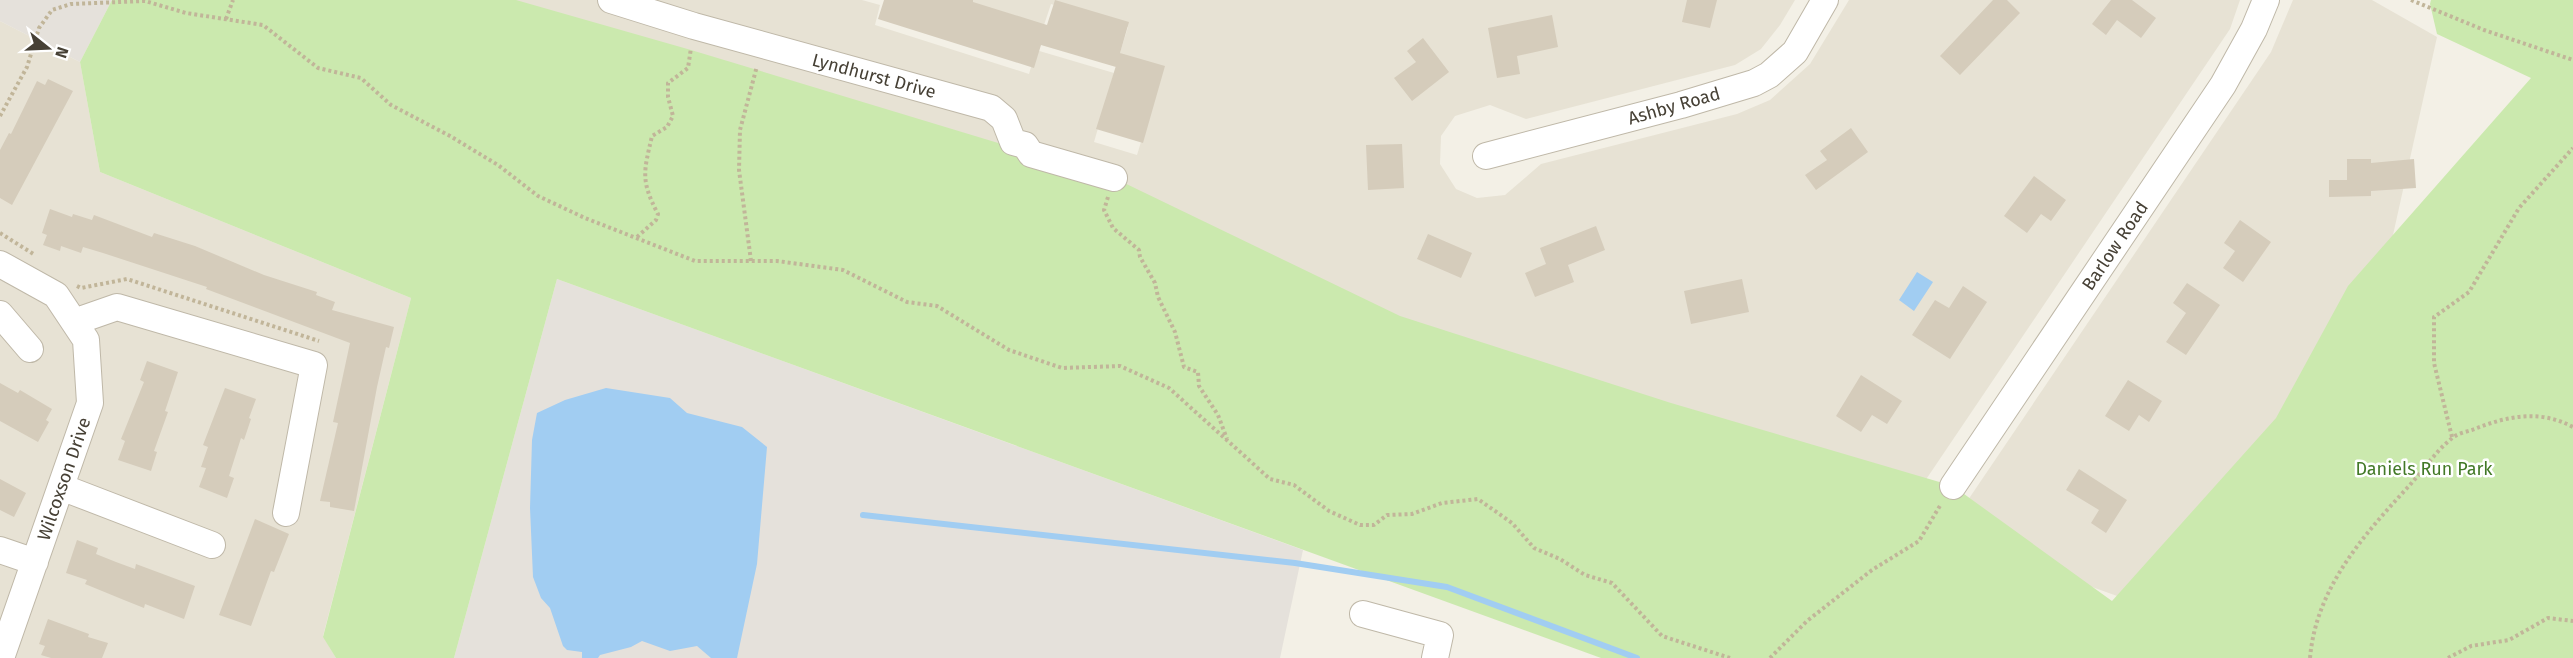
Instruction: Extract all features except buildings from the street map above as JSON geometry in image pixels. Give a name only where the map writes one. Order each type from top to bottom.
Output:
[{"type":"street","name":"Lyndhurst Drive","points":[[611,0],[694,26],[991,108],[1004,119],[1012,142],[1025,146],[1031,154],[1114,178]]},
{"type":"street","name":"Ashby Road","points":[[1486,156],[1681,105],[1754,83],[1769,75],[1795,52],[1825,0]]},
{"type":"street","name":"Barlow Road","points":[[1953,486],[2223,85],[2254,29],[2266,0]]},
{"type":"street","name":"Wilcoxson Drive","points":[[0,264],[56,296],[86,340],[90,403],[1,658]]},
{"type":"street","points":[[74,322],[117,307],[314,365],[286,513]]},
{"type":"street","points":[[0,314],[30,349]]},
{"type":"street","points":[[61,487],[212,545]]},
{"type":"street","points":[[0,550],[35,562]]},
{"type":"street","points":[[1363,614],[1440,635],[1435,658]]},
{"type":"path","points":[[226,19],[233,0]]},
{"type":"path","points":[[2413,0],[2484,30],[2573,60]]},
{"type":"path","points":[[0,116],[27,67],[39,28],[52,10],[71,4],[145,1],[186,13],[263,26],[318,68],[361,78],[391,105],[450,136],[498,165],[538,196],[585,218],[694,261],[777,261],[843,270],[908,302],[936,306],[1010,350],[1062,368],[1120,366],[1169,388],[1270,479],[1294,485],[1329,510],[1360,525],[1374,525],[1387,515],[1412,514],[1442,503],[1478,499],[1512,523],[1534,548],[1560,559],[1585,575],[1612,583],[1662,636],[1730,658]]},
{"type":"path","points":[[637,237],[656,220],[658,214],[649,196],[643,171],[652,136],[667,127],[673,116],[668,97],[668,83],[688,68],[694,26]]},
{"type":"path","points":[[751,261],[739,170],[740,130],[763,45]]},
{"type":"path","points":[[2452,437],[2434,363],[2434,317],[2469,292],[2519,208],[2573,148]]},
{"type":"path","points":[[1114,178],[1104,210],[1113,228],[1139,250],[1140,257],[1155,283],[1158,297],[1174,332],[1184,367],[1198,372],[1199,386],[1218,415],[1224,435],[1242,455]]},
{"type":"path","points":[[0,233],[40,259]]},
{"type":"path","points":[[72,283],[81,288],[127,279],[325,344]]},
{"type":"path","points":[[2310,658],[2312,638],[2319,616],[2329,590],[2348,558],[2391,504],[2452,437],[2492,422],[2527,416],[2555,418],[2573,427]]},
{"type":"path","points":[[1770,658],[1807,621],[1872,570],[1918,541],[1953,486]]},
{"type":"path","points":[[2448,658],[2471,646],[2509,640],[2548,618],[2573,621]]},
{"type":"shaded area","points":[[0,0],[112,0],[80,62],[0,21]]},
{"type":"shaded area","points":[[496,0],[862,0],[880,5],[875,25],[1029,74],[1036,50],[1114,73],[1094,142],[1137,155],[1162,73],[1118,59],[1128,27],[1051,4],[1043,28],[958,0],[1795,0],[1780,25],[1761,49],[1735,65],[1526,119],[1490,105],[1455,116],[1441,136],[1440,164],[1456,189],[1477,198],[1505,195],[1541,164],[1737,114],[1770,100],[1810,64],[1849,0],[2240,0],[2230,29],[1900,518]]},
{"type":"shaded area","points":[[2293,0],[2372,0],[2437,37],[2299,658],[2289,658],[1945,534],[2271,52]]},
{"type":"shaded area","points":[[0,21],[80,62],[100,172],[411,298],[323,636],[336,658],[0,658]]},
{"type":"shaded area","points":[[557,279],[1303,550],[1280,658],[454,658]]},
{"type":"green space","name":"Daniels Run Park","points":[[112,0],[516,0],[691,50],[1114,178],[1400,316],[1671,403],[1953,486],[2112,601],[2276,418],[2348,286],[2531,78],[2437,34],[2431,0],[2573,0],[2573,658],[1601,658],[557,279],[454,658],[336,658],[323,637],[411,298],[100,172],[80,62]]},
{"type":"water","points":[[1917,272],[1933,282],[1914,311],[1899,300]]},
{"type":"water","points":[[606,388],[670,398],[687,413],[742,427],[767,447],[757,564],[737,658],[711,658],[697,646],[670,651],[642,641],[631,647],[600,655],[598,658],[582,658],[582,652],[567,650],[563,646],[550,608],[541,598],[533,577],[530,508],[532,440],[537,413],[565,400]]},
{"type":"waterway","points":[[863,515],[1295,563],[1447,587],[1637,658]]}]
